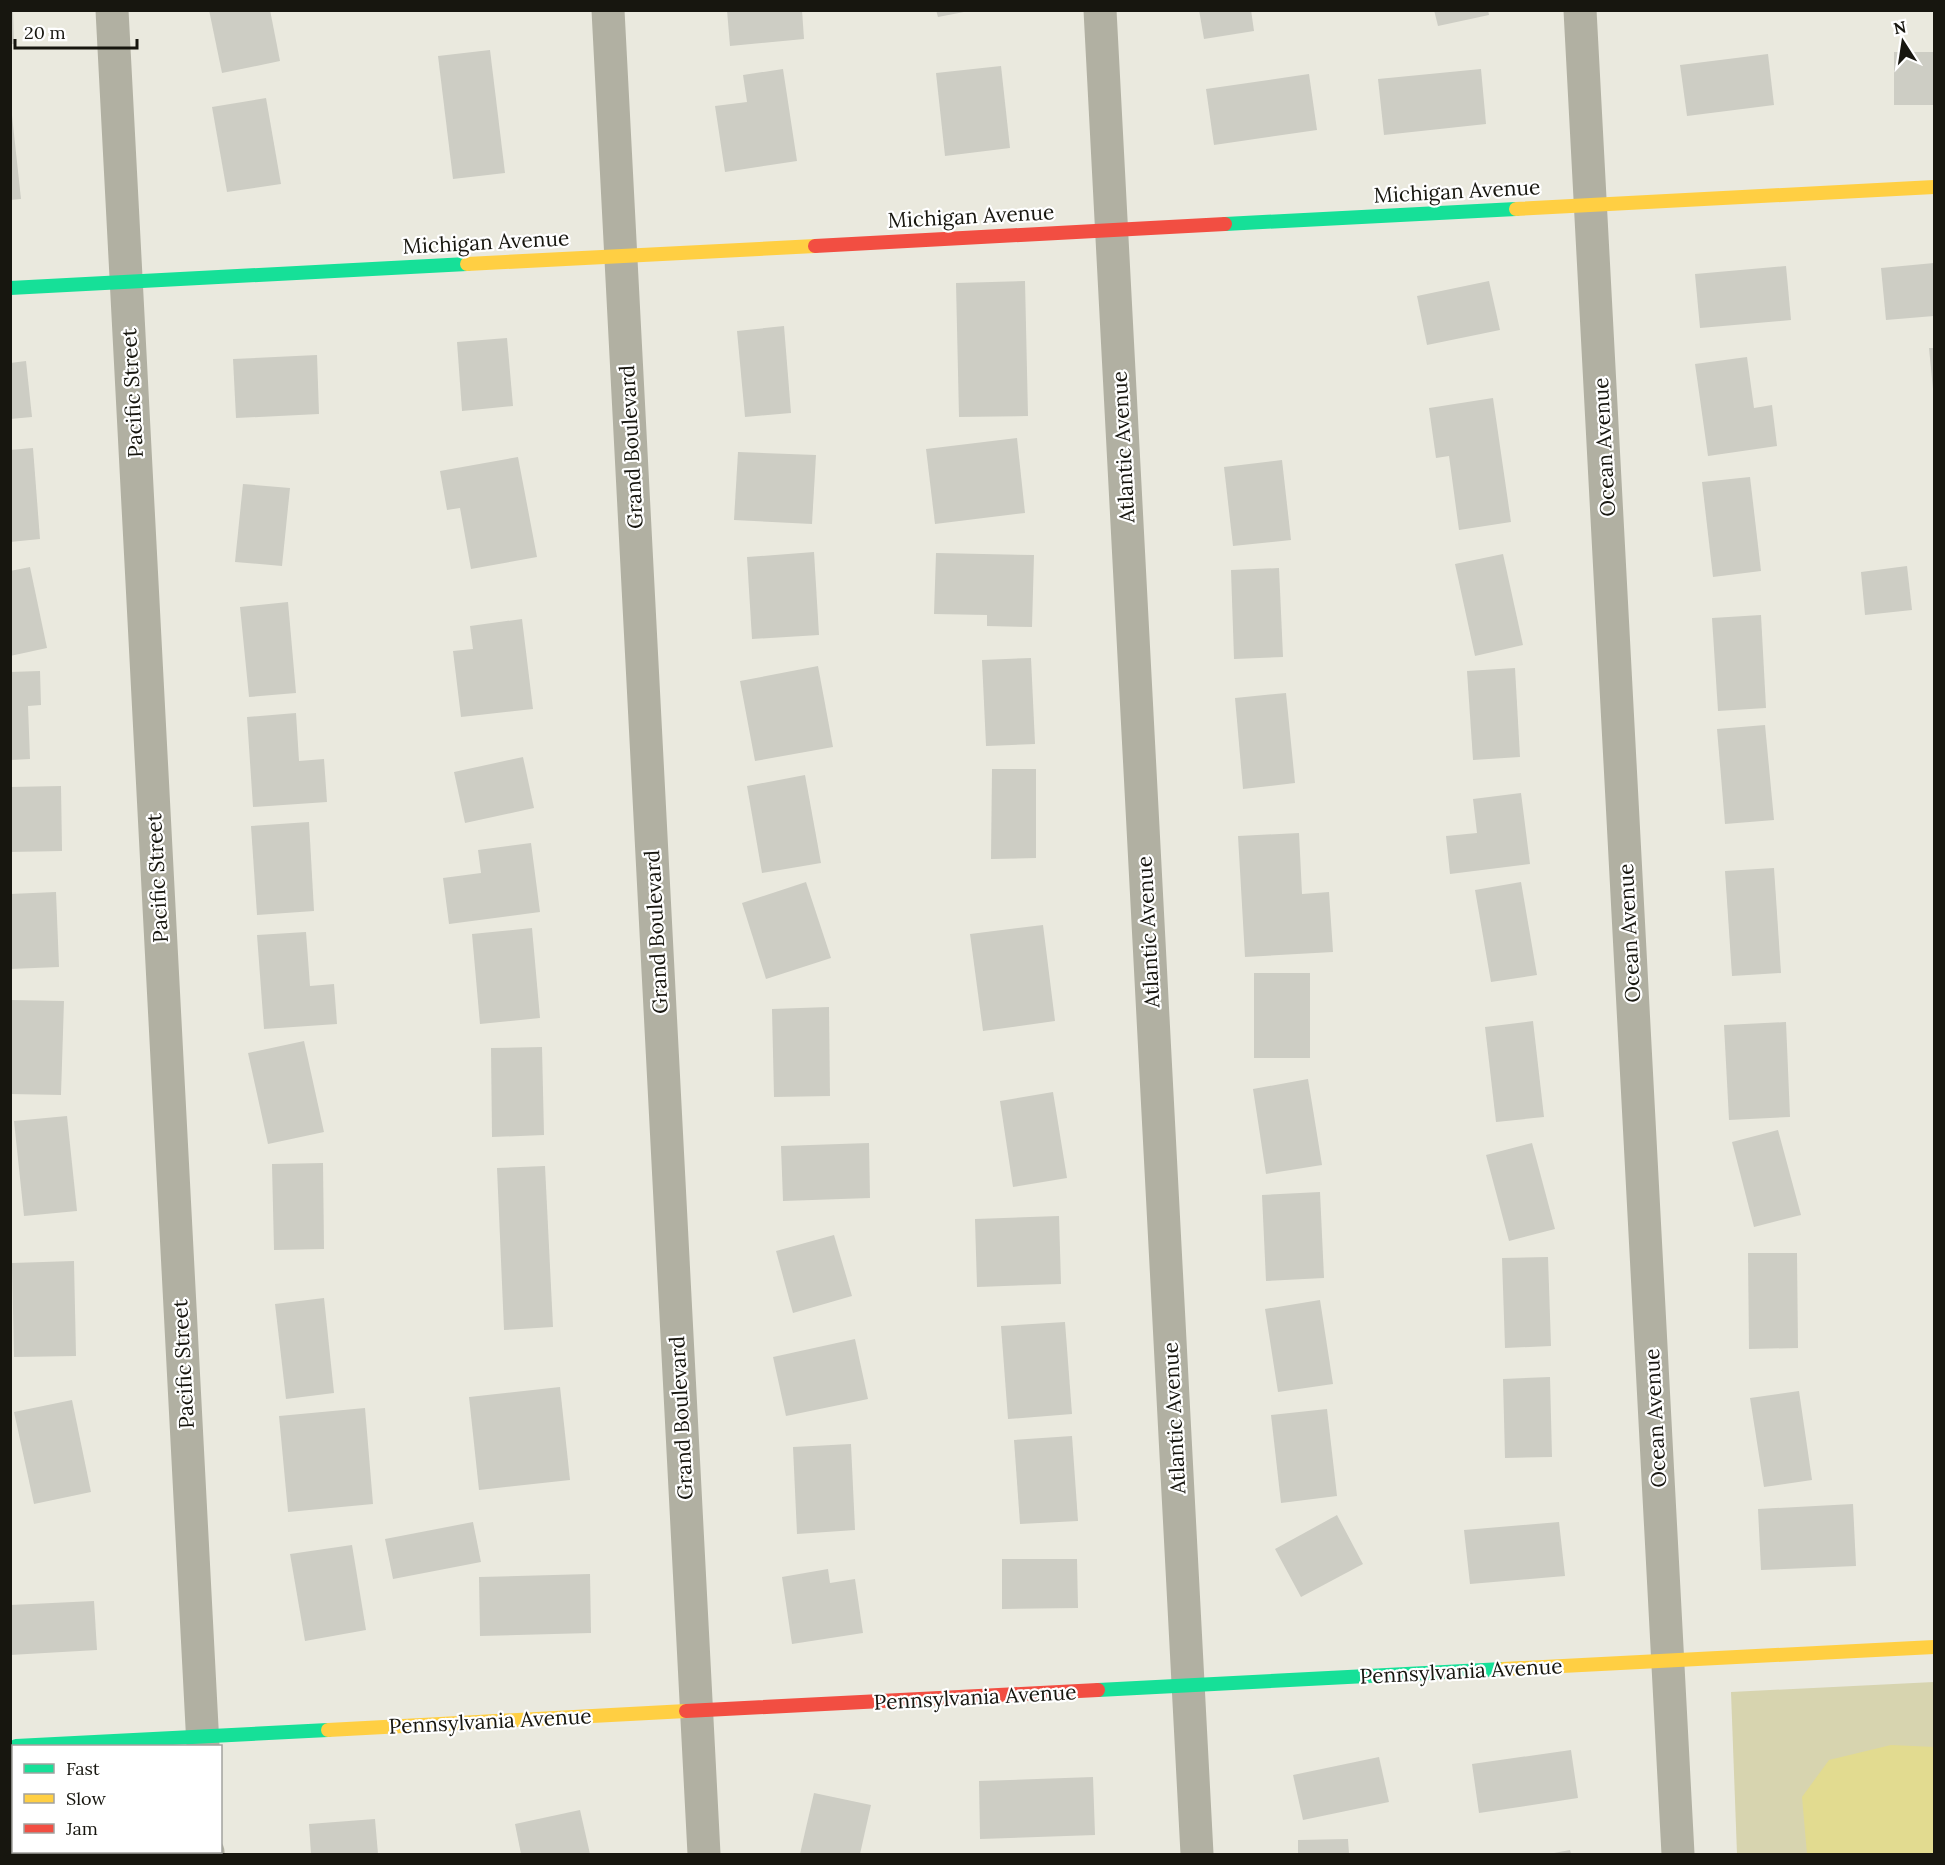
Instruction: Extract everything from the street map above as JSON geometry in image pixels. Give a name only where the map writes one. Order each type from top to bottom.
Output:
[{"type":"street","name":"Pacific Street","points":[[112,10],[203,1741]]},
{"type":"street","name":"Grand Boulevard","points":[[608,10],[704,1854]]},
{"type":"street","name":"Atlantic Avenue","points":[[1100,10],[1197,1854]]},
{"type":"street","name":"Ocean Avenue","points":[[1580,10],[1678,1854]]},
{"type":"street","name":"Michigan Avenue","points":[[10,288],[1935,187]]},
{"type":"street","name":"Pennsylvania Avenue","points":[[76,1745],[203,1741],[696,1711],[1935,1647]]},
{"type":"shaded area","points":[[1934,1682],[1934,1854],[1737,1854],[1731,1692]]},
{"type":"shaded area","points":[[1891,1745],[1934,1747],[1934,1854],[1807,1854],[1802,1797],[1829,1760]]},
{"type":"building","points":[[10,10],[13,10],[14,44],[10,44]]},
{"type":"building","points":[[209,10],[270,10],[280,61],[222,73]]},
{"type":"building","points":[[727,10],[802,10],[804,39],[730,46]]},
{"type":"building","points":[[936,10],[964,10],[964,12],[938,17]]},
{"type":"building","points":[[1199,10],[1251,10],[1254,31],[1204,39]]},
{"type":"building","points":[[1434,10],[1488,10],[1489,15],[1438,26]]},
{"type":"building","points":[[490,50],[505,173],[453,179],[438,56]]},
{"type":"building","points":[[1894,52],[1934,52],[1934,105],[1894,105]]},
{"type":"building","points":[[1768,54],[1774,105],[1687,116],[1680,65]]},
{"type":"building","points":[[1001,66],[1010,148],[945,156],[936,73]]},
{"type":"building","points":[[783,69],[797,161],[725,172],[715,106],[747,102],[743,75]]},
{"type":"building","points":[[1481,69],[1486,124],[1384,135],[1378,79]]},
{"type":"building","points":[[1309,74],[1317,130],[1214,145],[1206,89]]},
{"type":"building","points":[[10,97],[21,199],[10,200]]},
{"type":"building","points":[[266,98],[281,184],[227,192],[212,107]]},
{"type":"building","points":[[1934,263],[1934,316],[1886,320],[1881,268]]},
{"type":"building","points":[[1786,266],[1791,320],[1700,328],[1695,274]]},
{"type":"building","points":[[1025,281],[1028,416],[959,417],[956,283]]},
{"type":"building","points":[[1489,281],[1500,330],[1427,345],[1417,296]]},
{"type":"building","points":[[784,326],[791,413],[745,417],[737,331]]},
{"type":"building","points":[[507,338],[513,406],[462,411],[457,342]]},
{"type":"building","points":[[1929,348],[1934,348],[1934,389],[1933,389]]},
{"type":"building","points":[[317,355],[319,414],[236,418],[233,359]]},
{"type":"building","points":[[1747,357],[1754,408],[1772,405],[1777,446],[1708,456],[1695,364]]},
{"type":"building","points":[[26,361],[32,417],[10,419],[10,363]]},
{"type":"building","points":[[1493,398],[1511,522],[1459,530],[1449,456],[1436,458],[1429,408]]},
{"type":"building","points":[[1017,438],[1025,513],[935,524],[926,449]]},
{"type":"building","points":[[33,448],[40,539],[10,542],[10,450]]},
{"type":"building","points":[[738,452],[816,455],[812,524],[734,520]]},
{"type":"building","points":[[518,457],[537,557],[471,569],[460,508],[447,510],[440,471]]},
{"type":"building","points":[[1282,460],[1291,540],[1233,546],[1224,467]]},
{"type":"building","points":[[1750,477],[1761,571],[1713,577],[1702,482]]},
{"type":"building","points":[[243,484],[290,488],[282,566],[235,562]]},
{"type":"building","points":[[814,552],[819,635],[752,639],[747,557]]},
{"type":"building","points":[[936,553],[1034,555],[1032,627],[987,626],[987,615],[934,614]]},
{"type":"building","points":[[1503,554],[1523,645],[1475,656],[1455,564]]},
{"type":"building","points":[[1907,566],[1912,610],[1865,615],[1861,572]]},
{"type":"building","points":[[30,567],[47,648],[10,656],[10,571]]},
{"type":"building","points":[[1279,568],[1283,657],[1234,659],[1231,570]]},
{"type":"building","points":[[288,602],[296,693],[249,697],[240,607]]},
{"type":"building","points":[[1761,615],[1766,708],[1718,711],[1712,618]]},
{"type":"building","points":[[522,619],[533,709],[461,717],[453,651],[473,649],[470,626]]},
{"type":"building","points":[[1031,658],[1035,744],[986,746],[982,660]]},
{"type":"building","points":[[818,666],[833,747],[755,761],[740,681]]},
{"type":"building","points":[[1515,668],[1520,757],[1473,760],[1467,671]]},
{"type":"building","points":[[40,671],[41,705],[28,706],[30,759],[10,760],[10,672]]},
{"type":"building","points":[[1286,693],[1295,783],[1243,789],[1235,698]]},
{"type":"building","points":[[296,713],[299,761],[324,759],[327,802],[253,807],[247,717]]},
{"type":"building","points":[[1765,725],[1774,820],[1725,824],[1717,729]]},
{"type":"building","points":[[523,757],[534,808],[465,823],[454,772]]},
{"type":"building","points":[[992,769],[1036,769],[1036,858],[991,859]]},
{"type":"building","points":[[805,775],[821,863],[762,873],[747,786]]},
{"type":"building","points":[[61,786],[62,851],[10,852],[10,787]]},
{"type":"building","points":[[1521,793],[1530,864],[1450,874],[1446,836],[1477,833],[1473,799]]},
{"type":"building","points":[[309,822],[314,911],[257,915],[251,826]]},
{"type":"building","points":[[1299,833],[1302,894],[1329,892],[1333,952],[1245,957],[1238,836]]},
{"type":"building","points":[[531,843],[540,912],[449,924],[443,878],[481,873],[478,850]]},
{"type":"building","points":[[1774,868],[1781,973],[1732,976],[1725,871]]},
{"type":"building","points":[[806,882],[831,958],[766,979],[742,903]]},
{"type":"building","points":[[1521,882],[1537,975],[1491,982],[1475,890]]},
{"type":"building","points":[[56,892],[59,967],[10,969],[10,894]]},
{"type":"building","points":[[1043,925],[1055,1021],[983,1031],[970,934]]},
{"type":"building","points":[[532,928],[540,1018],[480,1024],[472,934]]},
{"type":"building","points":[[306,932],[310,986],[334,984],[337,1024],[264,1029],[257,935]]},
{"type":"building","points":[[1254,973],[1310,973],[1310,1058],[1254,1058]]},
{"type":"building","points":[[10,1000],[64,1001],[61,1095],[10,1094]]},
{"type":"building","points":[[829,1007],[830,1096],[774,1097],[772,1009]]},
{"type":"building","points":[[1533,1021],[1544,1117],[1496,1122],[1485,1027]]},
{"type":"building","points":[[1786,1022],[1790,1117],[1729,1120],[1724,1025]]},
{"type":"building","points":[[304,1041],[324,1132],[268,1144],[248,1053]]},
{"type":"building","points":[[542,1047],[544,1135],[492,1137],[491,1048]]},
{"type":"building","points":[[1308,1079],[1322,1165],[1266,1174],[1253,1089]]},
{"type":"building","points":[[1053,1092],[1067,1178],[1013,1187],[1000,1101]]},
{"type":"building","points":[[67,1116],[77,1211],[24,1216],[14,1121]]},
{"type":"building","points":[[1778,1130],[1801,1215],[1754,1227],[1732,1142]]},
{"type":"building","points":[[869,1143],[870,1198],[783,1201],[781,1146]]},
{"type":"building","points":[[1532,1143],[1555,1229],[1509,1241],[1486,1155]]},
{"type":"building","points":[[323,1163],[324,1249],[274,1250],[272,1164]]},
{"type":"building","points":[[545,1166],[553,1327],[504,1330],[497,1168]]},
{"type":"building","points":[[1320,1192],[1324,1278],[1266,1281],[1262,1195]]},
{"type":"building","points":[[1059,1216],[1061,1284],[977,1287],[975,1219]]},
{"type":"building","points":[[834,1235],[852,1296],[793,1313],[776,1251]]},
{"type":"building","points":[[1748,1253],[1797,1253],[1798,1348],[1749,1349]]},
{"type":"building","points":[[1548,1257],[1551,1346],[1505,1348],[1502,1258]]},
{"type":"building","points":[[74,1261],[76,1356],[14,1357],[12,1263]]},
{"type":"building","points":[[324,1298],[334,1393],[286,1399],[275,1304]]},
{"type":"building","points":[[1320,1300],[1333,1384],[1278,1392],[1265,1309]]},
{"type":"building","points":[[1065,1322],[1072,1414],[1008,1419],[1001,1326]]},
{"type":"building","points":[[855,1339],[868,1399],[786,1416],[773,1357]]},
{"type":"building","points":[[1550,1377],[1552,1457],[1505,1458],[1503,1379]]},
{"type":"building","points":[[560,1387],[570,1480],[479,1490],[469,1397]]},
{"type":"building","points":[[1799,1391],[1812,1480],[1764,1487],[1750,1398]]},
{"type":"building","points":[[72,1400],[91,1492],[34,1504],[14,1412]]},
{"type":"building","points":[[365,1408],[373,1504],[288,1512],[279,1416]]},
{"type":"building","points":[[1327,1409],[1337,1496],[1281,1503],[1271,1415]]},
{"type":"building","points":[[1072,1436],[1078,1521],[1020,1524],[1014,1440]]},
{"type":"building","points":[[851,1444],[855,1530],[797,1534],[793,1447]]},
{"type":"building","points":[[1853,1504],[1856,1566],[1761,1570],[1758,1509]]},
{"type":"building","points":[[1337,1515],[1363,1564],[1301,1597],[1275,1549]]},
{"type":"building","points":[[473,1522],[481,1562],[393,1579],[385,1539]]},
{"type":"building","points":[[1559,1522],[1565,1576],[1470,1584],[1464,1530]]},
{"type":"building","points":[[352,1545],[366,1630],[305,1641],[290,1554]]},
{"type":"building","points":[[1002,1559],[1077,1559],[1078,1608],[1002,1609]]},
{"type":"building","points":[[828,1569],[830,1583],[855,1579],[863,1633],[792,1644],[782,1577]]},
{"type":"building","points":[[590,1574],[591,1633],[480,1636],[479,1577]]},
{"type":"building","points":[[94,1601],[97,1650],[10,1655],[10,1605]]},
{"type":"building","points":[[1571,1750],[1578,1798],[1479,1813],[1472,1764]]},
{"type":"building","points":[[1379,1757],[1389,1802],[1303,1820],[1293,1775]]},
{"type":"building","points":[[1093,1777],[1095,1835],[980,1839],[979,1781]]},
{"type":"building","points":[[814,1793],[871,1805],[860,1854],[800,1854]]},
{"type":"building","points":[[580,1810],[590,1854],[521,1854],[515,1824]]},
{"type":"building","points":[[375,1819],[378,1854],[311,1854],[309,1824]]},
{"type":"building","points":[[1348,1839],[1349,1854],[1298,1854],[1298,1840]]},
{"type":"building","points":[[12,1840],[12,1853],[108,1854],[10,1854],[10,1841]]},
{"type":"building","points":[[1570,1850],[1571,1854],[1554,1854],[1554,1853]]},
{"type":"traffic: fast","points":[[1225,224],[1516,209]]},
{"type":"traffic: fast","points":[[10,288],[467,264]]},
{"type":"traffic: fast","points":[[1098,1690],[1503,1669]]},
{"type":"traffic: fast","points":[[36,1745],[328,1730]]},
{"type":"traffic: slow","points":[[1516,209],[1934,187]]},
{"type":"traffic: slow","points":[[467,264],[815,246]]},
{"type":"traffic: slow","points":[[1503,1669],[1934,1647]]},
{"type":"traffic: slow","points":[[328,1730],[686,1711]]},
{"type":"traffic: jam","points":[[815,246],[1225,224]]},
{"type":"traffic: jam","points":[[686,1711],[1098,1690]]}]
